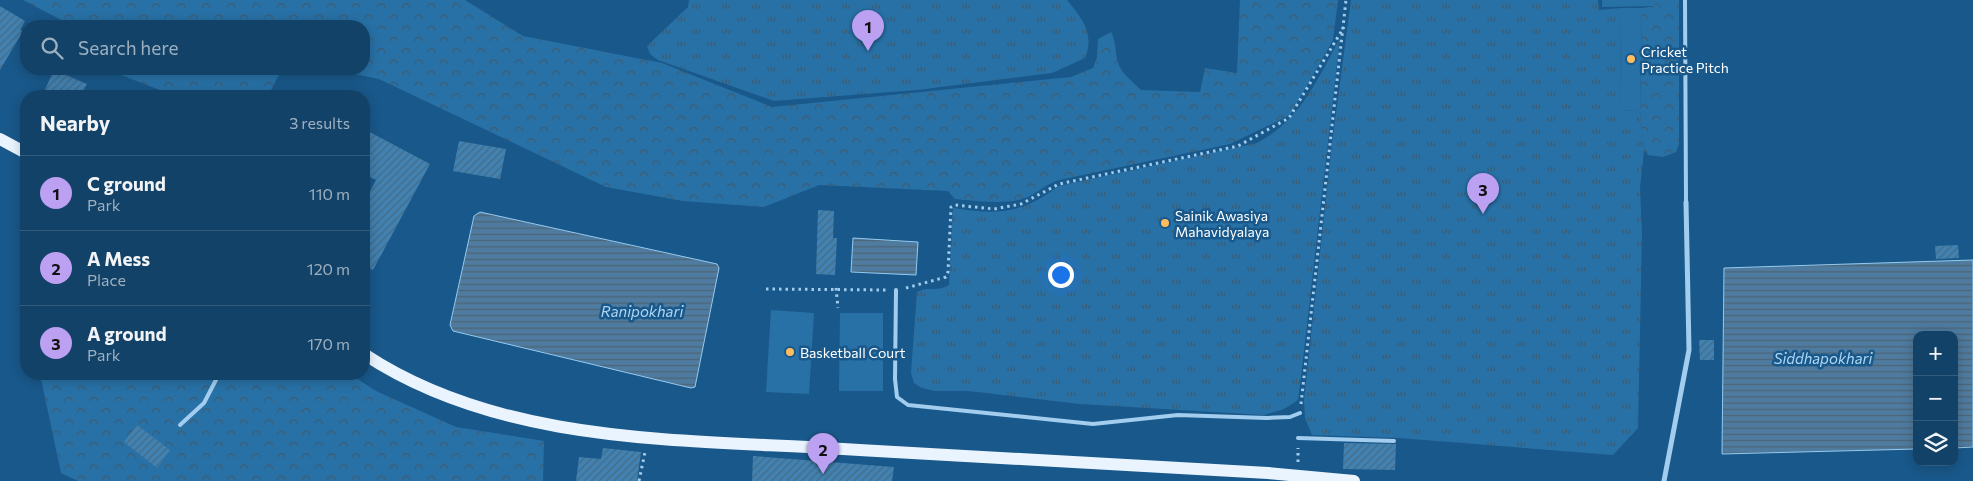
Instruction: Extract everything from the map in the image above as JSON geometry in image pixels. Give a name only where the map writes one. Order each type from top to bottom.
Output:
[{"type":"main road","points":[[1,139],[20,150]]},
{"type":"main road","points":[[370,358],[385,368],[432,391],[479,406],[573,429],[647,439],[760,443],[1354,481]]},
{"type":"street","points":[[1664,481],[1689,350],[1686,202]]},
{"type":"lane","points":[[1685,0],[1686,202]]},
{"type":"lane","points":[[896,290],[895,380],[897,397],[908,405],[1093,424],[1178,415],[1268,418],[1290,417],[1300,413]]},
{"type":"lane","points":[[180,425],[204,402],[216,380]]},
{"type":"lane","points":[[1298,438],[1394,441]]},
{"type":"path","points":[[1300,413],[1346,0]]},
{"type":"path","points":[[766,289],[836,288],[896,290],[946,277],[948,272],[951,207],[955,205],[994,209],[1021,204],[1059,184],[1238,146],[1289,118],[1344,27]]},
{"type":"path","points":[[836,288],[838,308]]},
{"type":"path","points":[[1297,476],[1298,438]]},
{"type":"path","points":[[639,481],[647,439]]},
{"type":"green space","points":[[23,0],[465,0],[523,36],[662,63],[772,107],[1071,77],[1093,68],[1097,57],[1098,39],[1111,32],[1120,68],[1141,90],[1200,92],[1205,68],[1237,73],[1240,0],[1338,0],[1333,40],[1290,115],[1230,144],[1059,180],[1032,195],[1015,201],[994,202],[955,199],[948,191],[819,185],[764,207],[683,201],[606,187],[379,79],[359,75],[370,75],[370,20],[61,20]]},
{"type":"green space","points":[[689,0],[1067,0],[1082,20],[1089,41],[1085,58],[1052,73],[917,90],[774,101],[658,60],[650,54],[647,46],[688,7]]},
{"type":"green space","points":[[1351,0],[1598,0],[1599,10],[1621,8],[1620,110],[1640,111],[1644,150],[1640,188],[1642,233],[1638,428],[1613,455],[1399,438],[1312,435],[1305,418],[1304,400],[1332,143]]},
{"type":"green space","points":[[1602,0],[1655,0],[1655,6],[1602,7]]},
{"type":"green space","points":[[1655,0],[1679,0],[1679,144],[1676,152],[1663,157],[1648,155],[1644,150],[1640,111],[1642,8],[1655,6]]},
{"type":"green space","name":"Cricket Practice Pitch","points":[[1621,8],[1642,8],[1640,111],[1620,110]]},
{"type":"green space","points":[[1340,38],[1298,400],[1284,409],[1264,415],[1080,404],[968,391],[935,391],[922,388],[914,383],[911,373],[917,292],[949,285],[953,208],[984,211],[1009,210],[1033,202],[1059,186],[1257,143],[1272,134],[1297,111],[1315,84]]},
{"type":"green space","points":[[121,75],[279,75],[271,90],[160,90]]},
{"type":"green space","name":"Basketball Court","points":[[771,310],[814,313],[809,394],[766,392]]},
{"type":"green space","name":"Basketball Court","points":[[840,313],[883,313],[883,391],[839,391]]},
{"type":"green space","points":[[41,380],[359,380],[376,391],[456,427],[544,441],[543,481],[78,481],[61,473]]},
{"type":"water","name":"Ranipokhari","points":[[480,212],[717,264],[719,268],[695,387],[691,388],[453,331],[450,325],[474,216]]},
{"type":"water","points":[[853,238],[918,242],[916,275],[851,272]]},
{"type":"water","name":"Siddhapokhari","points":[[1973,260],[1973,447],[1958,448],[1958,331],[1913,331],[1913,449],[1722,454],[1724,268]]},
{"type":"building","points":[[0,6],[23,20],[20,20],[20,36],[0,70]]},
{"type":"building","points":[[52,75],[66,75],[87,84],[84,90],[45,90]]},
{"type":"building","points":[[370,132],[430,164],[373,270],[370,268],[370,192],[376,180],[370,177]]},
{"type":"building","points":[[459,141],[506,149],[500,179],[453,171]]},
{"type":"building","points":[[818,210],[834,211],[833,238],[837,238],[835,275],[816,274]]},
{"type":"building","points":[[1958,245],[1959,258],[1936,259],[1935,246]]},
{"type":"building","points":[[1699,340],[1714,340],[1714,360],[1700,360]]},
{"type":"building","points":[[137,425],[170,450],[157,468],[124,442]]},
{"type":"building","points":[[1344,443],[1396,444],[1395,470],[1343,469]]},
{"type":"building","points":[[603,448],[641,452],[637,481],[576,481],[579,457],[601,459]]},
{"type":"building","points":[[753,456],[894,467],[892,481],[752,481]]},
{"type":"place","name":"C ground","points":[[868,51]]},
{"type":"place","name":"Cricket Practice Pitch","points":[[1631,59]]},
{"type":"place","name":"A ground","points":[[1483,214]]},
{"type":"place","name":"Sainik Awasiya Mahavidyalaya","points":[[1165,223]]},
{"type":"place","name":"Basketball Court","points":[[790,352]]},
{"type":"place","name":"A Mess","points":[[823,474]]}]
